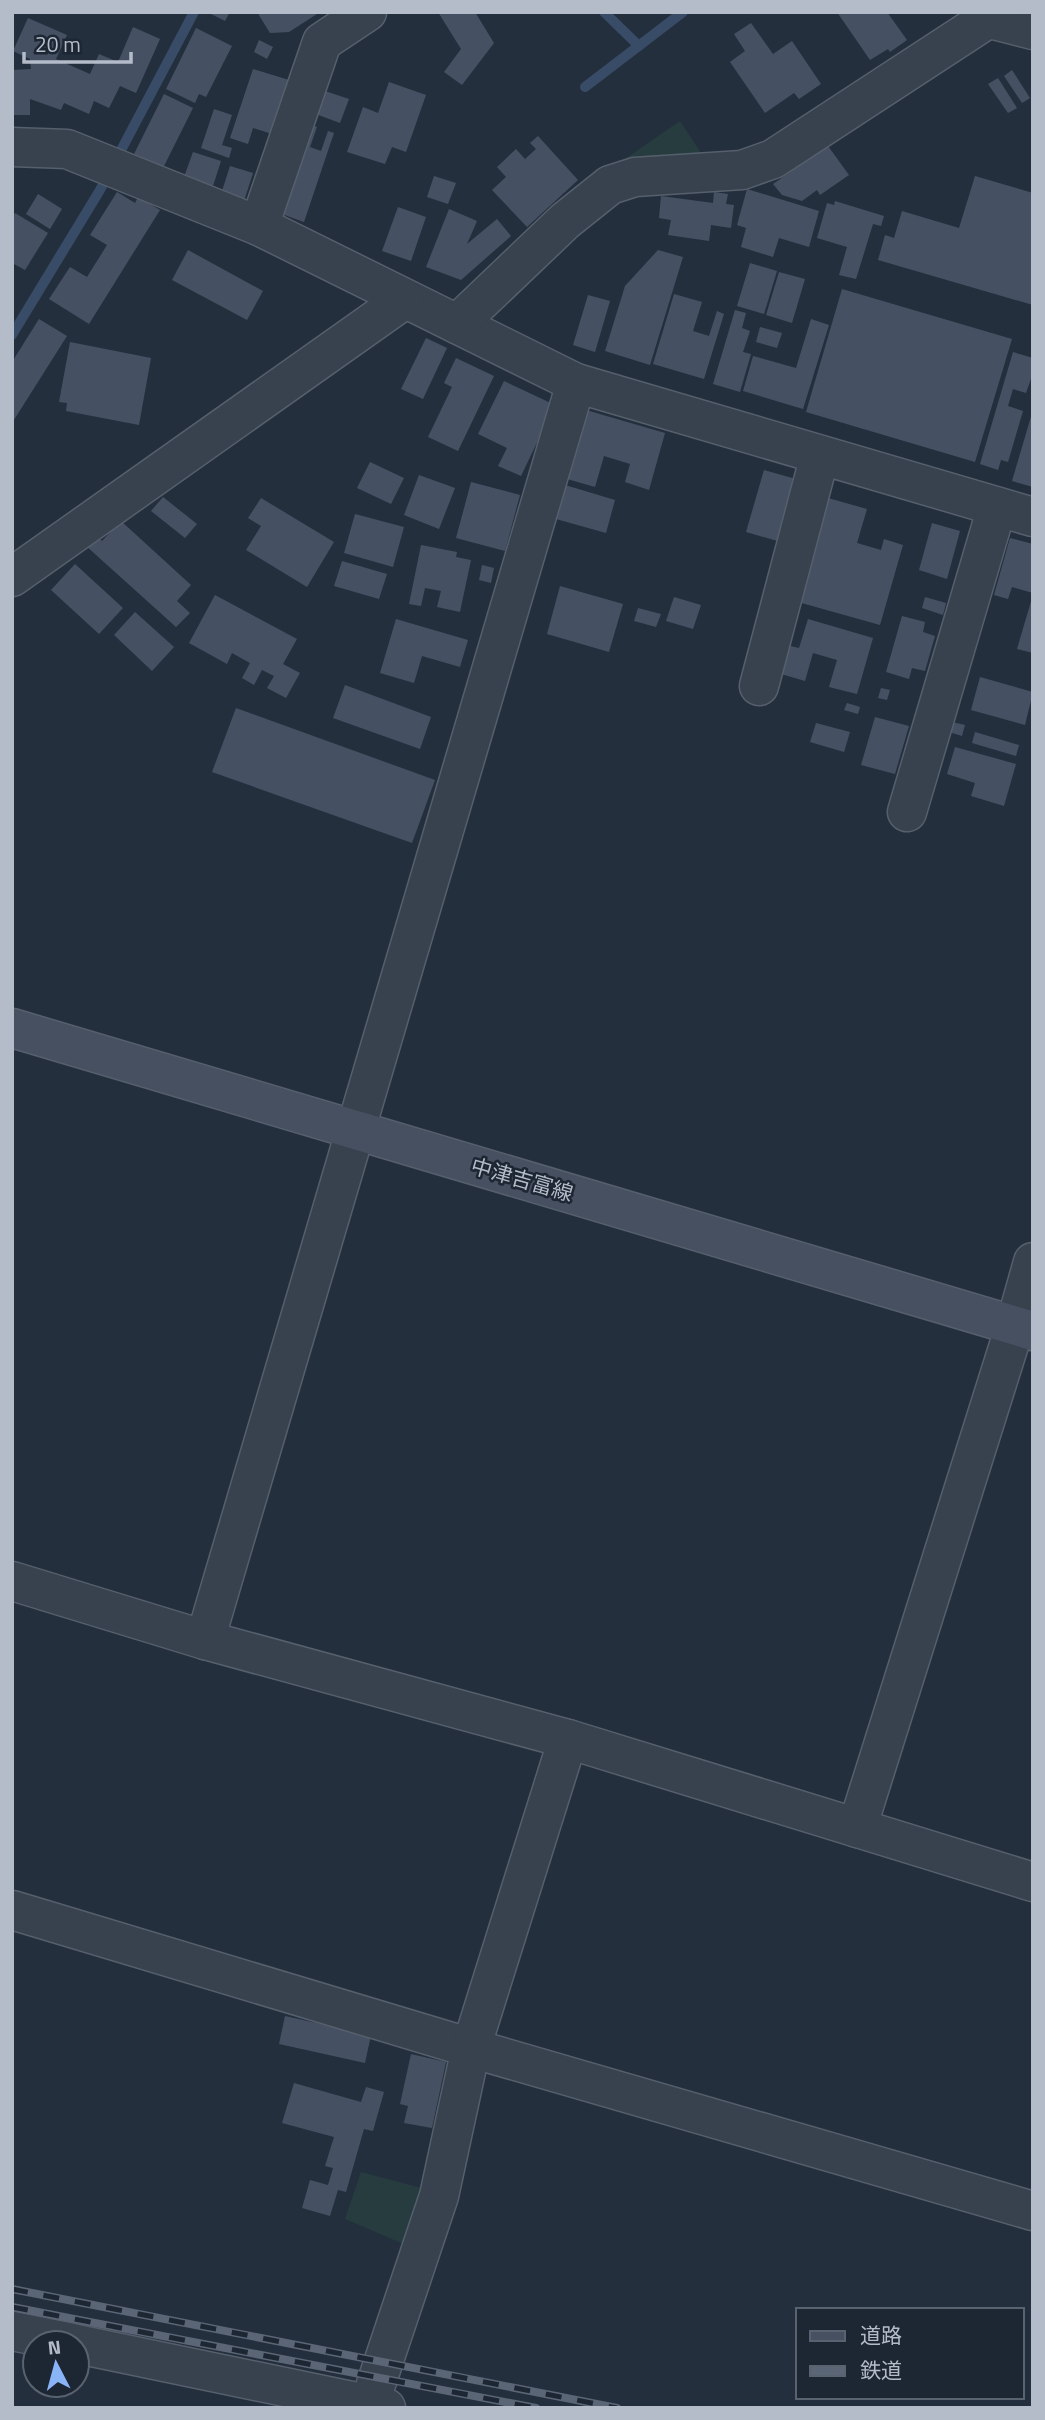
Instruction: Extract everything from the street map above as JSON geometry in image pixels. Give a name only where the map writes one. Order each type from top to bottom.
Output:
[{"type":"main road","name":"中津吉富線","points":[[12,1028],[1024,1328]]},
{"type":"street","points":[[259,226],[322,42],[367,12]]},
{"type":"street","points":[[457,324],[565,220],[611,185],[635,177],[742,170],[774,159],[994,15],[1033,30]]},
{"type":"street","points":[[12,147],[68,149],[259,226],[576,383],[1015,512],[907,812]]},
{"type":"street","points":[[12,577],[405,299]]},
{"type":"street","points":[[205,1640],[576,383]]},
{"type":"street","points":[[759,686],[820,455]]},
{"type":"street","points":[[856,1828],[1024,1328],[1033,1262]]},
{"type":"street","points":[[12,1581],[205,1640],[568,1739],[1033,1882]]},
{"type":"street","points":[[91,2347],[375,2406],[439,2196],[471,2048],[568,1739]]},
{"type":"street","points":[[12,1910],[471,2048],[1033,2211]]},
{"type":"green space","points":[[680,121],[703,156],[645,156],[619,163]]},
{"type":"green space","points":[[361,2172],[425,2189],[408,2246],[345,2219]]},
{"type":"building","points":[[207,12],[230,12],[225,21]]},
{"type":"building","points":[[257,12],[320,12],[289,32],[270,33]]},
{"type":"building","points":[[438,12],[475,12],[494,43],[462,85],[444,72],[461,49]]},
{"type":"building","points":[[837,12],[887,12],[907,40],[890,52],[888,49],[870,60]]},
{"type":"building","points":[[28,18],[67,35],[56,59],[90,74],[99,54],[118,62],[133,27],[160,39],[136,93],[120,86],[109,108],[94,101],[89,114],[64,103],[61,110],[30,99],[30,115],[12,115],[12,70],[31,69],[30,59],[13,51]]},
{"type":"building","points":[[751,23],[773,54],[792,41],[821,84],[799,99],[794,93],[765,113],[730,62],[745,51],[734,34]]},
{"type":"building","points":[[196,28],[232,46],[206,97],[199,94],[195,103],[166,89]]},
{"type":"building","points":[[259,40],[273,47],[267,59],[254,52]]},
{"type":"building","points":[[253,69],[289,80],[272,134],[253,128],[248,144],[230,138]]},
{"type":"building","points":[[1012,70],[1030,98],[1022,103],[1004,76]]},
{"type":"building","points":[[998,78],[1017,108],[1008,113],[988,84]]},
{"type":"building","points":[[389,82],[426,95],[406,152],[392,147],[385,164],[347,152],[363,107],[378,113]]},
{"type":"building","points":[[322,90],[349,99],[340,123],[313,113]]},
{"type":"building","points":[[164,94],[193,108],[163,168],[134,154]]},
{"type":"building","points":[[214,109],[232,115],[222,145],[232,148],[229,158],[201,148]]},
{"type":"building","points":[[309,124],[317,127],[310,147],[321,151],[328,131],[334,133],[304,222],[279,213]]},
{"type":"building","points":[[538,136],[578,180],[527,227],[492,190],[506,177],[497,167],[516,149],[525,159],[536,149],[530,143]]},
{"type":"building","points":[[828,146],[849,175],[820,195],[817,190],[802,201],[782,195],[773,184]]},
{"type":"building","points":[[193,152],[221,161],[213,186],[184,177]]},
{"type":"building","points":[[230,166],[253,173],[244,201],[221,194]]},
{"type":"building","points":[[434,176],[456,183],[448,204],[427,197]]},
{"type":"building","points":[[975,176],[1033,193],[1033,305],[878,260],[885,235],[894,238],[902,211],[959,228]]},
{"type":"building","points":[[747,189],[819,211],[809,247],[779,238],[773,257],[741,247],[746,228],[737,225]]},
{"type":"building","points":[[117,192],[135,203],[138,197],[160,210],[89,324],[49,299],[70,267],[87,277],[107,245],[90,235]]},
{"type":"building","points":[[714,192],[728,194],[726,204],[734,205],[731,228],[711,225],[709,241],[668,235],[671,220],[659,218],[661,196],[713,203]]},
{"type":"building","points":[[38,194],[62,209],[50,229],[26,214]]},
{"type":"building","points":[[835,201],[884,216],[881,226],[873,224],[856,279],[839,275],[847,247],[817,238],[827,203],[834,205]]},
{"type":"building","points":[[398,207],[426,217],[411,261],[382,251]]},
{"type":"building","points":[[449,209],[477,221],[467,244],[497,219],[511,236],[461,280],[426,267]]},
{"type":"building","points":[[15,213],[48,233],[25,270],[12,263],[12,218]]},
{"type":"building","points":[[188,250],[263,291],[247,320],[172,280]]},
{"type":"building","points":[[658,250],[683,257],[650,365],[605,351],[625,286]]},
{"type":"building","points":[[750,263],[777,271],[764,314],[737,306]]},
{"type":"building","points":[[779,272],[805,279],[792,323],[766,315]]},
{"type":"building","points":[[842,289],[1012,339],[975,462],[806,412]]},
{"type":"building","points":[[674,294],[702,302],[693,331],[709,336],[717,311],[724,314],[704,379],[653,364]]},
{"type":"building","points":[[588,295],[610,301],[595,352],[573,345]]},
{"type":"building","points":[[735,310],[746,313],[742,328],[750,331],[743,352],[751,354],[740,392],[713,384]]},
{"type":"building","points":[[39,319],[67,336],[12,423],[12,362]]},
{"type":"building","points":[[811,319],[829,325],[803,409],[743,391],[753,356],[796,368]]},
{"type":"building","points":[[760,327],[782,333],[777,348],[756,342]]},
{"type":"building","points":[[426,338],[447,348],[423,399],[401,389]]},
{"type":"building","points":[[70,342],[151,358],[139,425],[66,411],[67,403],[59,402]]},
{"type":"building","points":[[1013,352],[1033,358],[1033,373],[1026,393],[1013,389],[1008,406],[1023,411],[1008,462],[1001,460],[998,470],[980,464]]},
{"type":"building","points":[[456,358],[494,376],[458,451],[428,437],[452,387],[444,383]]},
{"type":"building","points":[[504,381],[555,405],[521,476],[498,466],[507,448],[478,434]]},
{"type":"building","points":[[586,410],[665,433],[649,490],[625,482],[630,464],[604,456],[595,487],[567,479]]},
{"type":"building","points":[[1033,413],[1033,487],[1012,481]]},
{"type":"building","points":[[370,462],[404,478],[391,504],[357,488]]},
{"type":"building","points":[[764,470],[799,480],[781,542],[746,532]]},
{"type":"building","points":[[419,475],[455,488],[439,529],[404,515]]},
{"type":"building","points":[[471,482],[520,495],[505,551],[456,538]]},
{"type":"building","points":[[565,485],[615,500],[606,533],[556,519]]},
{"type":"building","points":[[163,497],[197,524],[185,538],[151,511]]},
{"type":"building","points":[[261,498],[334,542],[307,587],[246,550],[261,526],[248,518]]},
{"type":"building","points":[[828,498],[867,509],[857,543],[881,550],[884,539],[903,545],[880,625],[798,602]]},
{"type":"building","points":[[355,514],[404,527],[393,567],[344,553]]},
{"type":"building","points":[[121,521],[191,585],[177,601],[190,613],[176,627],[85,545],[95,535],[102,541]]},
{"type":"building","points":[[932,523],[960,531],[947,579],[919,570]]},
{"type":"building","points":[[1010,538],[1033,544],[1033,593],[1012,587],[1008,599],[994,595]]},
{"type":"building","points":[[421,545],[457,552],[456,557],[471,560],[460,612],[437,607],[441,591],[425,588],[421,606],[409,604]]},
{"type":"building","points":[[342,561],[387,574],[379,599],[334,586]]},
{"type":"building","points":[[75,564],[123,608],[99,634],[51,590]]},
{"type":"building","points":[[482,565],[494,568],[491,583],[479,580]]},
{"type":"building","points":[[560,586],[623,604],[609,652],[547,634]]},
{"type":"building","points":[[215,595],[297,639],[283,664],[300,673],[286,698],[267,688],[274,676],[262,670],[254,685],[242,678],[250,663],[232,653],[227,664],[189,643]]},
{"type":"building","points":[[674,597],[701,605],[693,629],[666,621]]},
{"type":"building","points":[[925,597],[946,603],[943,615],[922,608]]},
{"type":"building","points":[[1033,598],[1033,653],[1017,649]]},
{"type":"building","points":[[638,608],[661,614],[656,627],[634,621]]},
{"type":"building","points":[[135,612],[174,647],[152,671],[114,635]]},
{"type":"building","points":[[902,616],[925,622],[923,632],[935,636],[925,671],[912,668],[909,679],[886,672]]},
{"type":"building","points":[[396,619],[468,640],[460,667],[422,656],[414,683],[380,673]]},
{"type":"building","points":[[808,619],[873,638],[857,694],[829,687],[837,660],[813,653],[805,681],[781,674],[790,646],[799,648]]},
{"type":"building","points":[[980,677],[1033,692],[1025,725],[971,710]]},
{"type":"building","points":[[345,685],[431,717],[420,749],[333,718]]},
{"type":"building","points":[[881,688],[890,690],[887,700],[878,698]]},
{"type":"building","points":[[847,703],[860,707],[858,714],[844,710]]},
{"type":"building","points":[[236,708],[435,780],[412,843],[212,772]]},
{"type":"building","points":[[875,717],[909,726],[895,774],[861,765]]},
{"type":"building","points":[[952,722],[965,725],[962,736],[949,732]]},
{"type":"building","points":[[816,723],[850,732],[844,752],[810,742]]},
{"type":"building","points":[[975,732],[1019,745],[1016,756],[972,743]]},
{"type":"building","points":[[955,747],[1016,764],[1004,806],[971,796],[975,783],[947,774]]},
{"type":"building","points":[[285,2016],[371,2035],[365,2063],[279,2044]]},
{"type":"building","points":[[411,2054],[446,2062],[432,2128],[404,2123],[408,2106],[400,2104]]},
{"type":"building","points":[[294,2083],[361,2102],[366,2087],[384,2092],[373,2131],[364,2129],[346,2192],[338,2190],[330,2216],[302,2208],[310,2180],[328,2185],[333,2168],[325,2166],[334,2137],[282,2123]]},
{"type":"waterway","points":[[12,335],[100,190],[194,12]]},
{"type":"waterway","points":[[604,12],[639,46]]},
{"type":"waterway","points":[[585,87],[683,12]]},
{"type":"railway","points":[[12,2289],[617,2408]]},
{"type":"railway","points":[[12,2307],[536,2408]]}]
